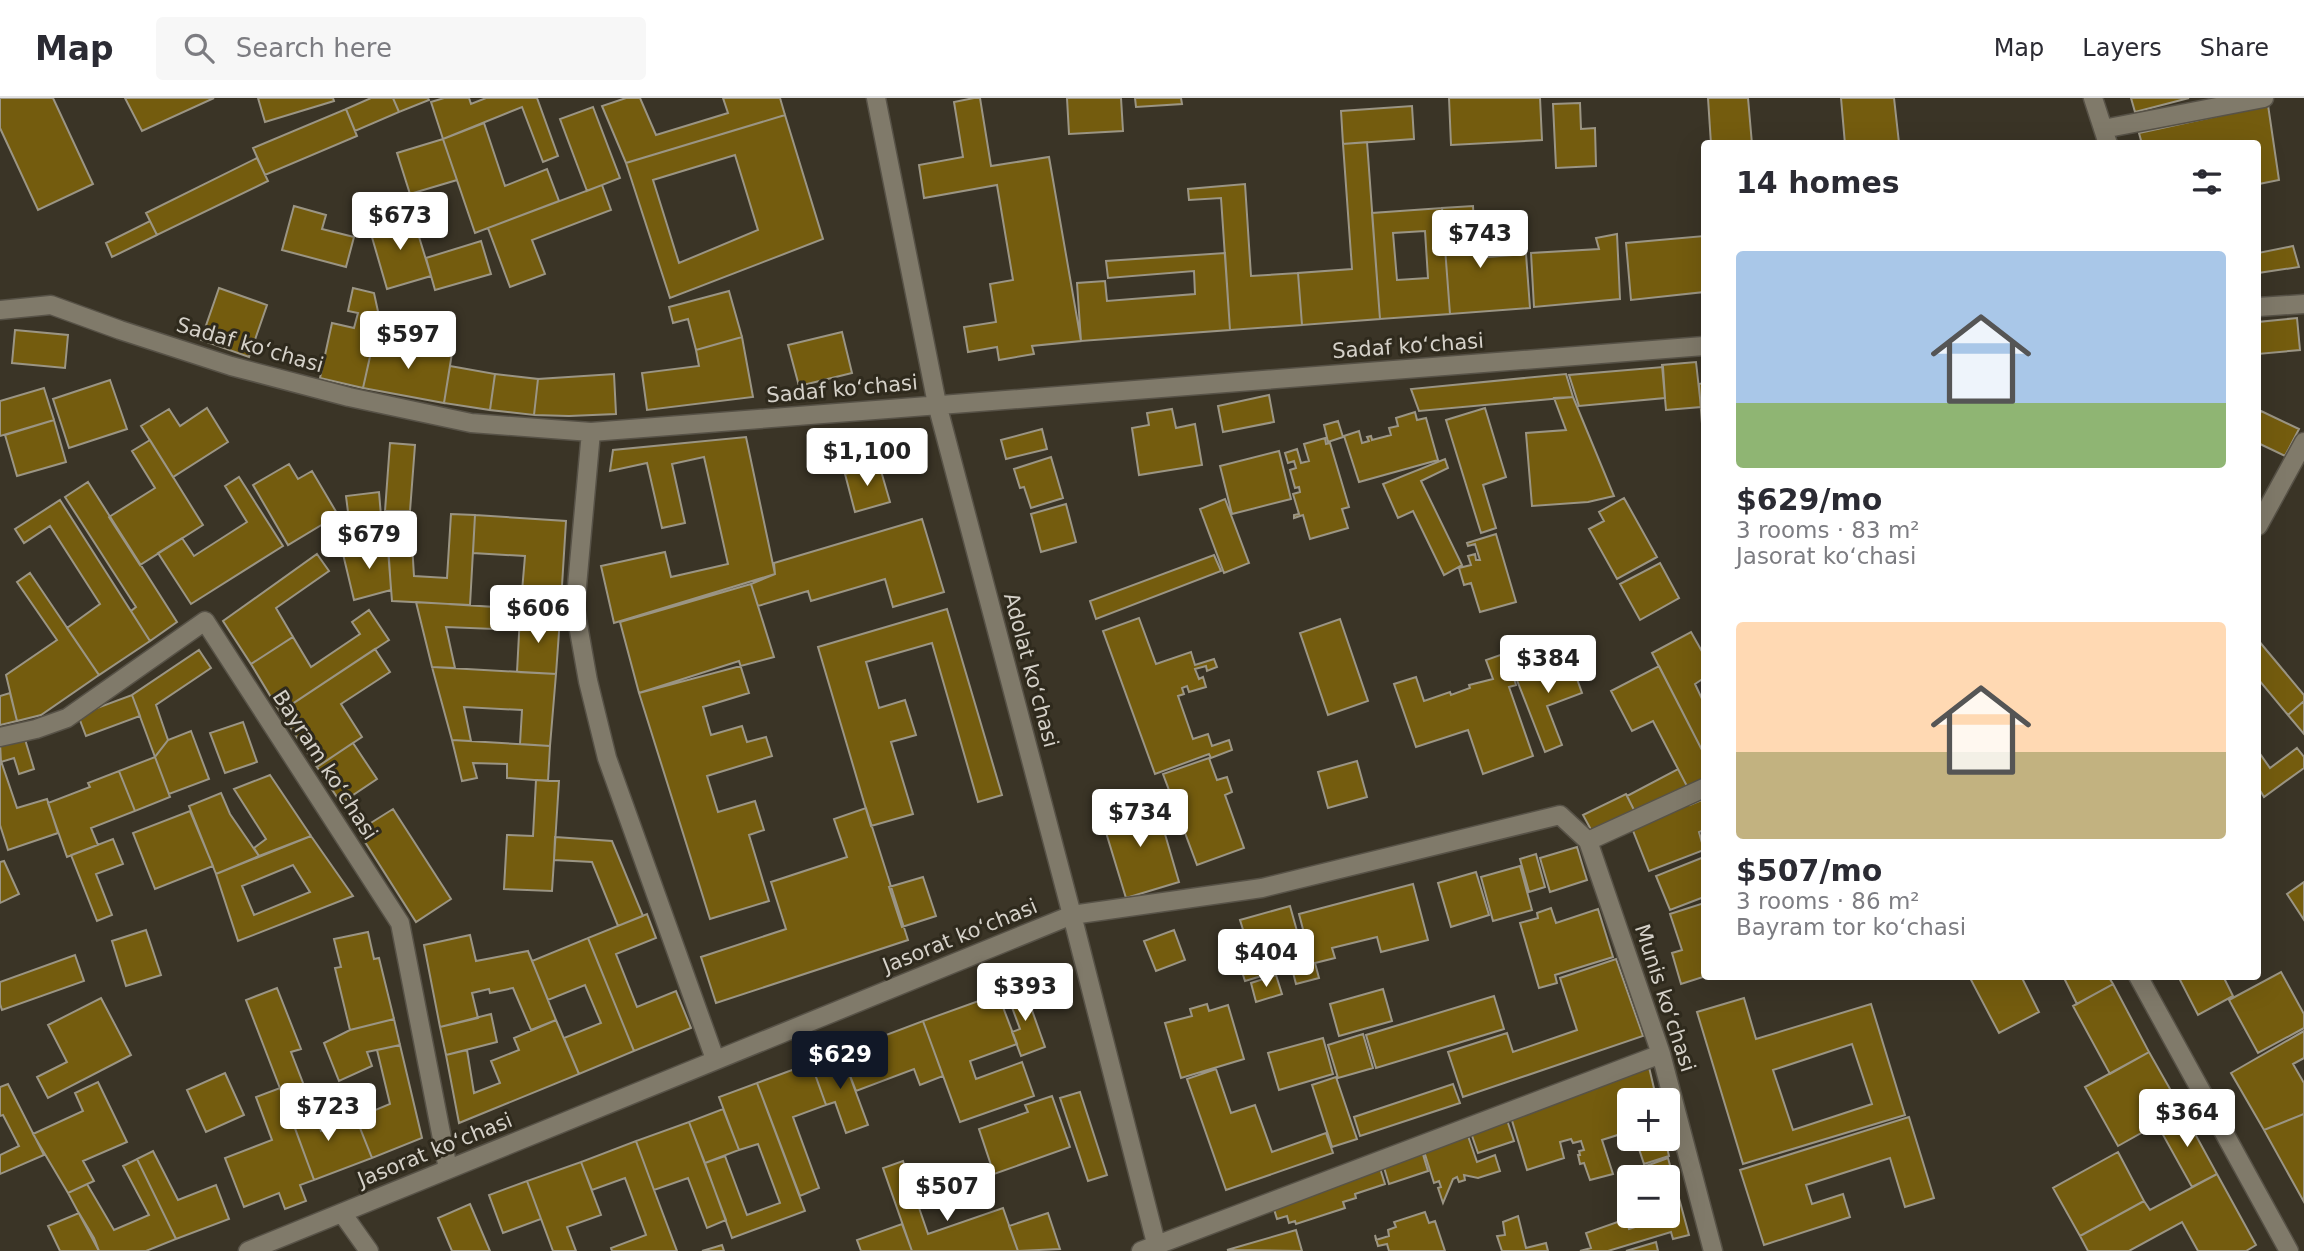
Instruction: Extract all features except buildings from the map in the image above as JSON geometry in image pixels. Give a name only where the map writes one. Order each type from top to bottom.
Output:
[{"type":"street","name":"Adolat koʻchasi","points":[[876,98],[937,404],[1072,915],[1152,1250]]},
{"type":"street","points":[[2093,98],[2106,136],[2263,98]]},
{"type":"street","points":[[2261,307],[2304,304]]},
{"type":"street","name":"Sadaf koʻchasi","points":[[0,310],[51,305],[231,366],[349,397],[471,423],[591,432],[1701,346]]},
{"type":"street","points":[[591,432],[575,608],[588,681],[607,758],[715,1059]]},
{"type":"street","points":[[2261,521],[2304,442]]},
{"type":"street","name":"Bayram koʻchasi","points":[[0,737],[36,729],[67,718],[205,621],[400,923],[448,1169]]},
{"type":"street","points":[[1588,841],[1701,789]]},
{"type":"street","name":"Jasorat koʻchasi","points":[[248,1251],[1072,915],[1262,888],[1560,815],[1588,841]]},
{"type":"street","name":"Munis koʻchasi","points":[[1588,841],[1661,1054],[1713,1251]]},
{"type":"street","points":[[2140,980],[2289,1251]]},
{"type":"street","points":[[1152,1250],[1661,1054]]},
{"type":"street","points":[[342,1213],[369,1251]]}]
